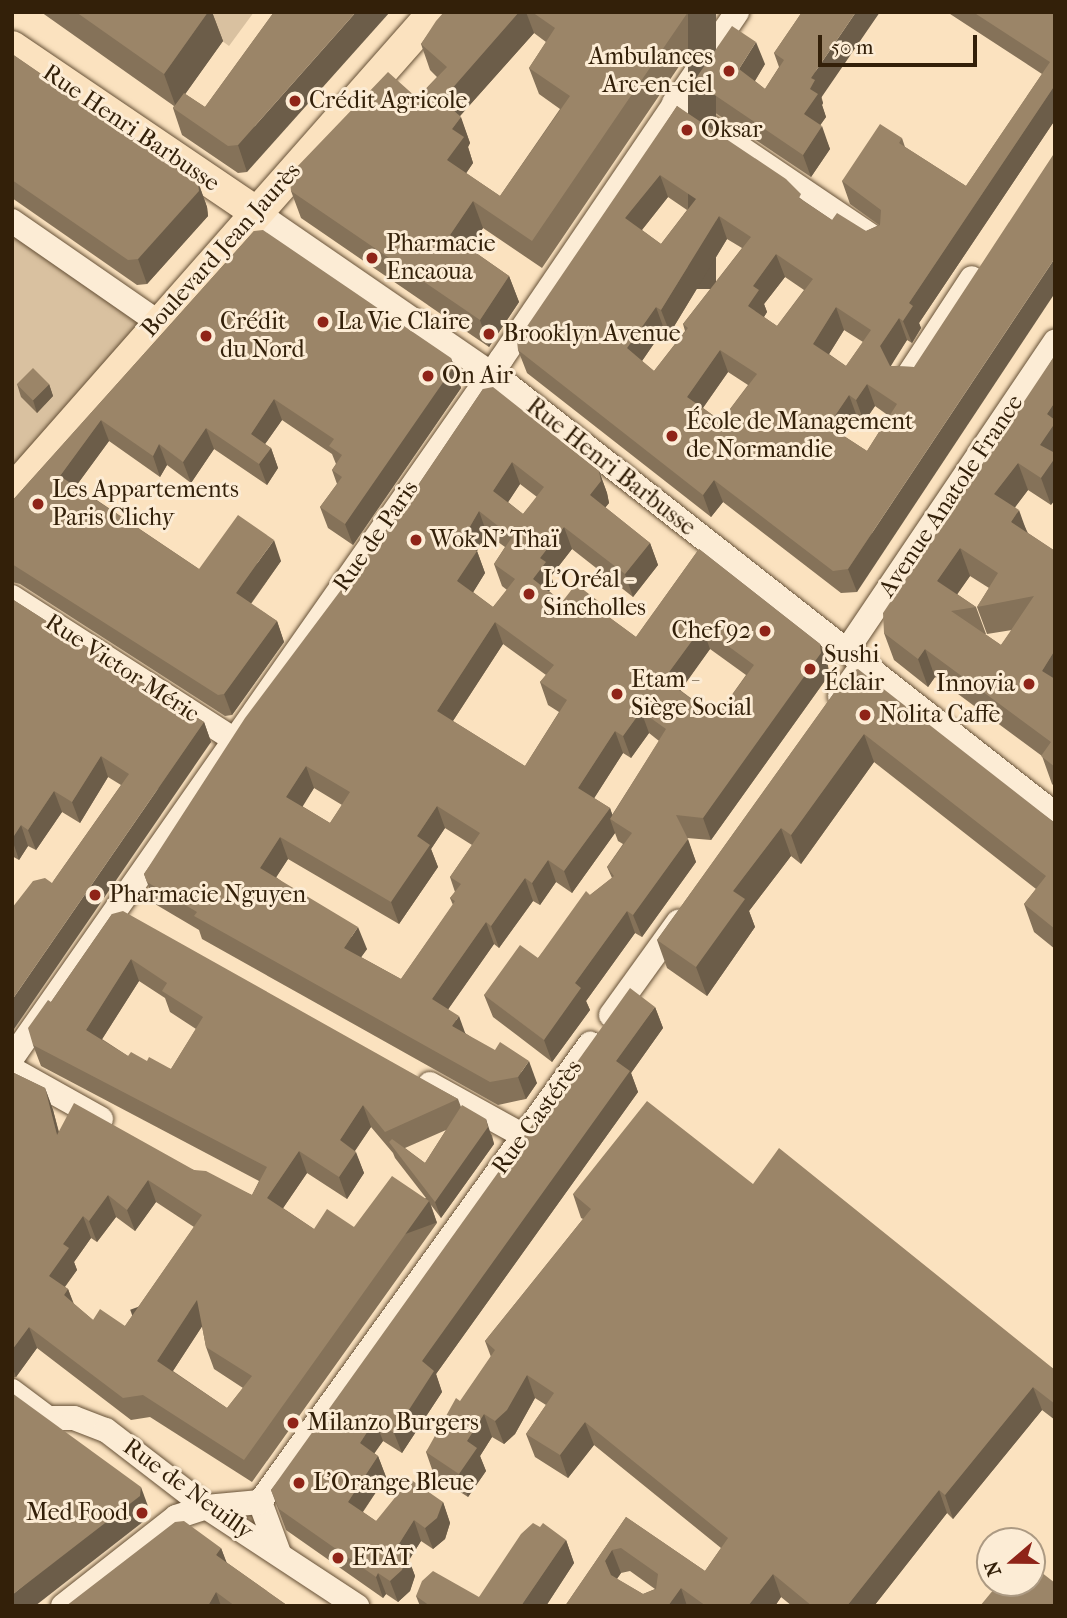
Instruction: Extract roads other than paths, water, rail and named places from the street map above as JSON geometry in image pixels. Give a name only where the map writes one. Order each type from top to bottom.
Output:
[{"type":"main road","name":"Boulevard Jean Jaurès","points":[[17,475],[158,322],[434,12]]},
{"type":"main road","name":"Rue Henri Barbusse","points":[[12,47],[256,212]]},
{"type":"street","name":"Rue de Paris","points":[[12,1058],[232,738],[490,374],[737,12]]},
{"type":"street","points":[[674,103],[876,239]]},
{"type":"street","name":"Rue Henri Barbusse","points":[[256,212],[490,374],[1055,814]]},
{"type":"street","points":[[12,221],[158,322]]},
{"type":"street","points":[[907,377],[988,254]]},
{"type":"street","name":"Avenue Anatole France","points":[[855,657],[1055,342]]},
{"type":"street","name":"Rue Victor Méric","points":[[12,597],[232,738]]},
{"type":"street","points":[[825,717],[855,657]]},
{"type":"street","name":"Rue Castérès","points":[[260,1502],[690,905]]},
{"type":"street","points":[[115,907],[140,920]]},
{"type":"street","points":[[12,1069],[128,1134]]},
{"type":"street","points":[[407,1071],[524,1136]]},
{"type":"street","name":"Rue de Neuilly","points":[[12,1391],[48,1418],[75,1418],[106,1430],[205,1507],[357,1606]]},
{"type":"street","points":[[63,1606],[176,1517],[205,1507],[260,1502],[279,1553]]},
{"type":"place","name":"Ambulances Arc-en-ciel","points":[[729,71]]},
{"type":"place","name":"Crédit Agricole","points":[[295,101]]},
{"type":"place","name":"Oksar","points":[[687,130]]},
{"type":"place","name":"Pharmacie Encaoua","points":[[372,258]]},
{"type":"place","name":"La Vie Claire","points":[[323,322]]},
{"type":"place","name":"Brooklyn Avenue","points":[[489,334]]},
{"type":"place","name":"Crédit du Nord","points":[[206,336]]},
{"type":"place","name":"On Air","points":[[428,376]]},
{"type":"place","name":"École de Management de Normandie","points":[[672,436]]},
{"type":"place","name":"Les Appartements Paris Clichy","points":[[38,504]]},
{"type":"place","name":"Wok N' Thaï","points":[[416,540]]},
{"type":"place","name":"L'Oréal - Sincholles","points":[[529,594]]},
{"type":"place","name":"Chef 92","points":[[765,631]]},
{"type":"place","name":"Sushi Éclair","points":[[810,669]]},
{"type":"place","name":"Innovia","points":[[1029,684]]},
{"type":"place","name":"Etam - Siège Social","points":[[617,694]]},
{"type":"place","name":"Nolita Caffe","points":[[865,715]]},
{"type":"place","name":"Pharmacie Nguyen","points":[[95,895]]},
{"type":"place","name":"Milanzo Burgers","points":[[293,1423]]},
{"type":"place","name":"L'Orange Bleue","points":[[299,1483]]},
{"type":"place","name":"Med Food","points":[[142,1513]]},
{"type":"place","name":"ETAT","points":[[338,1558]]}]
